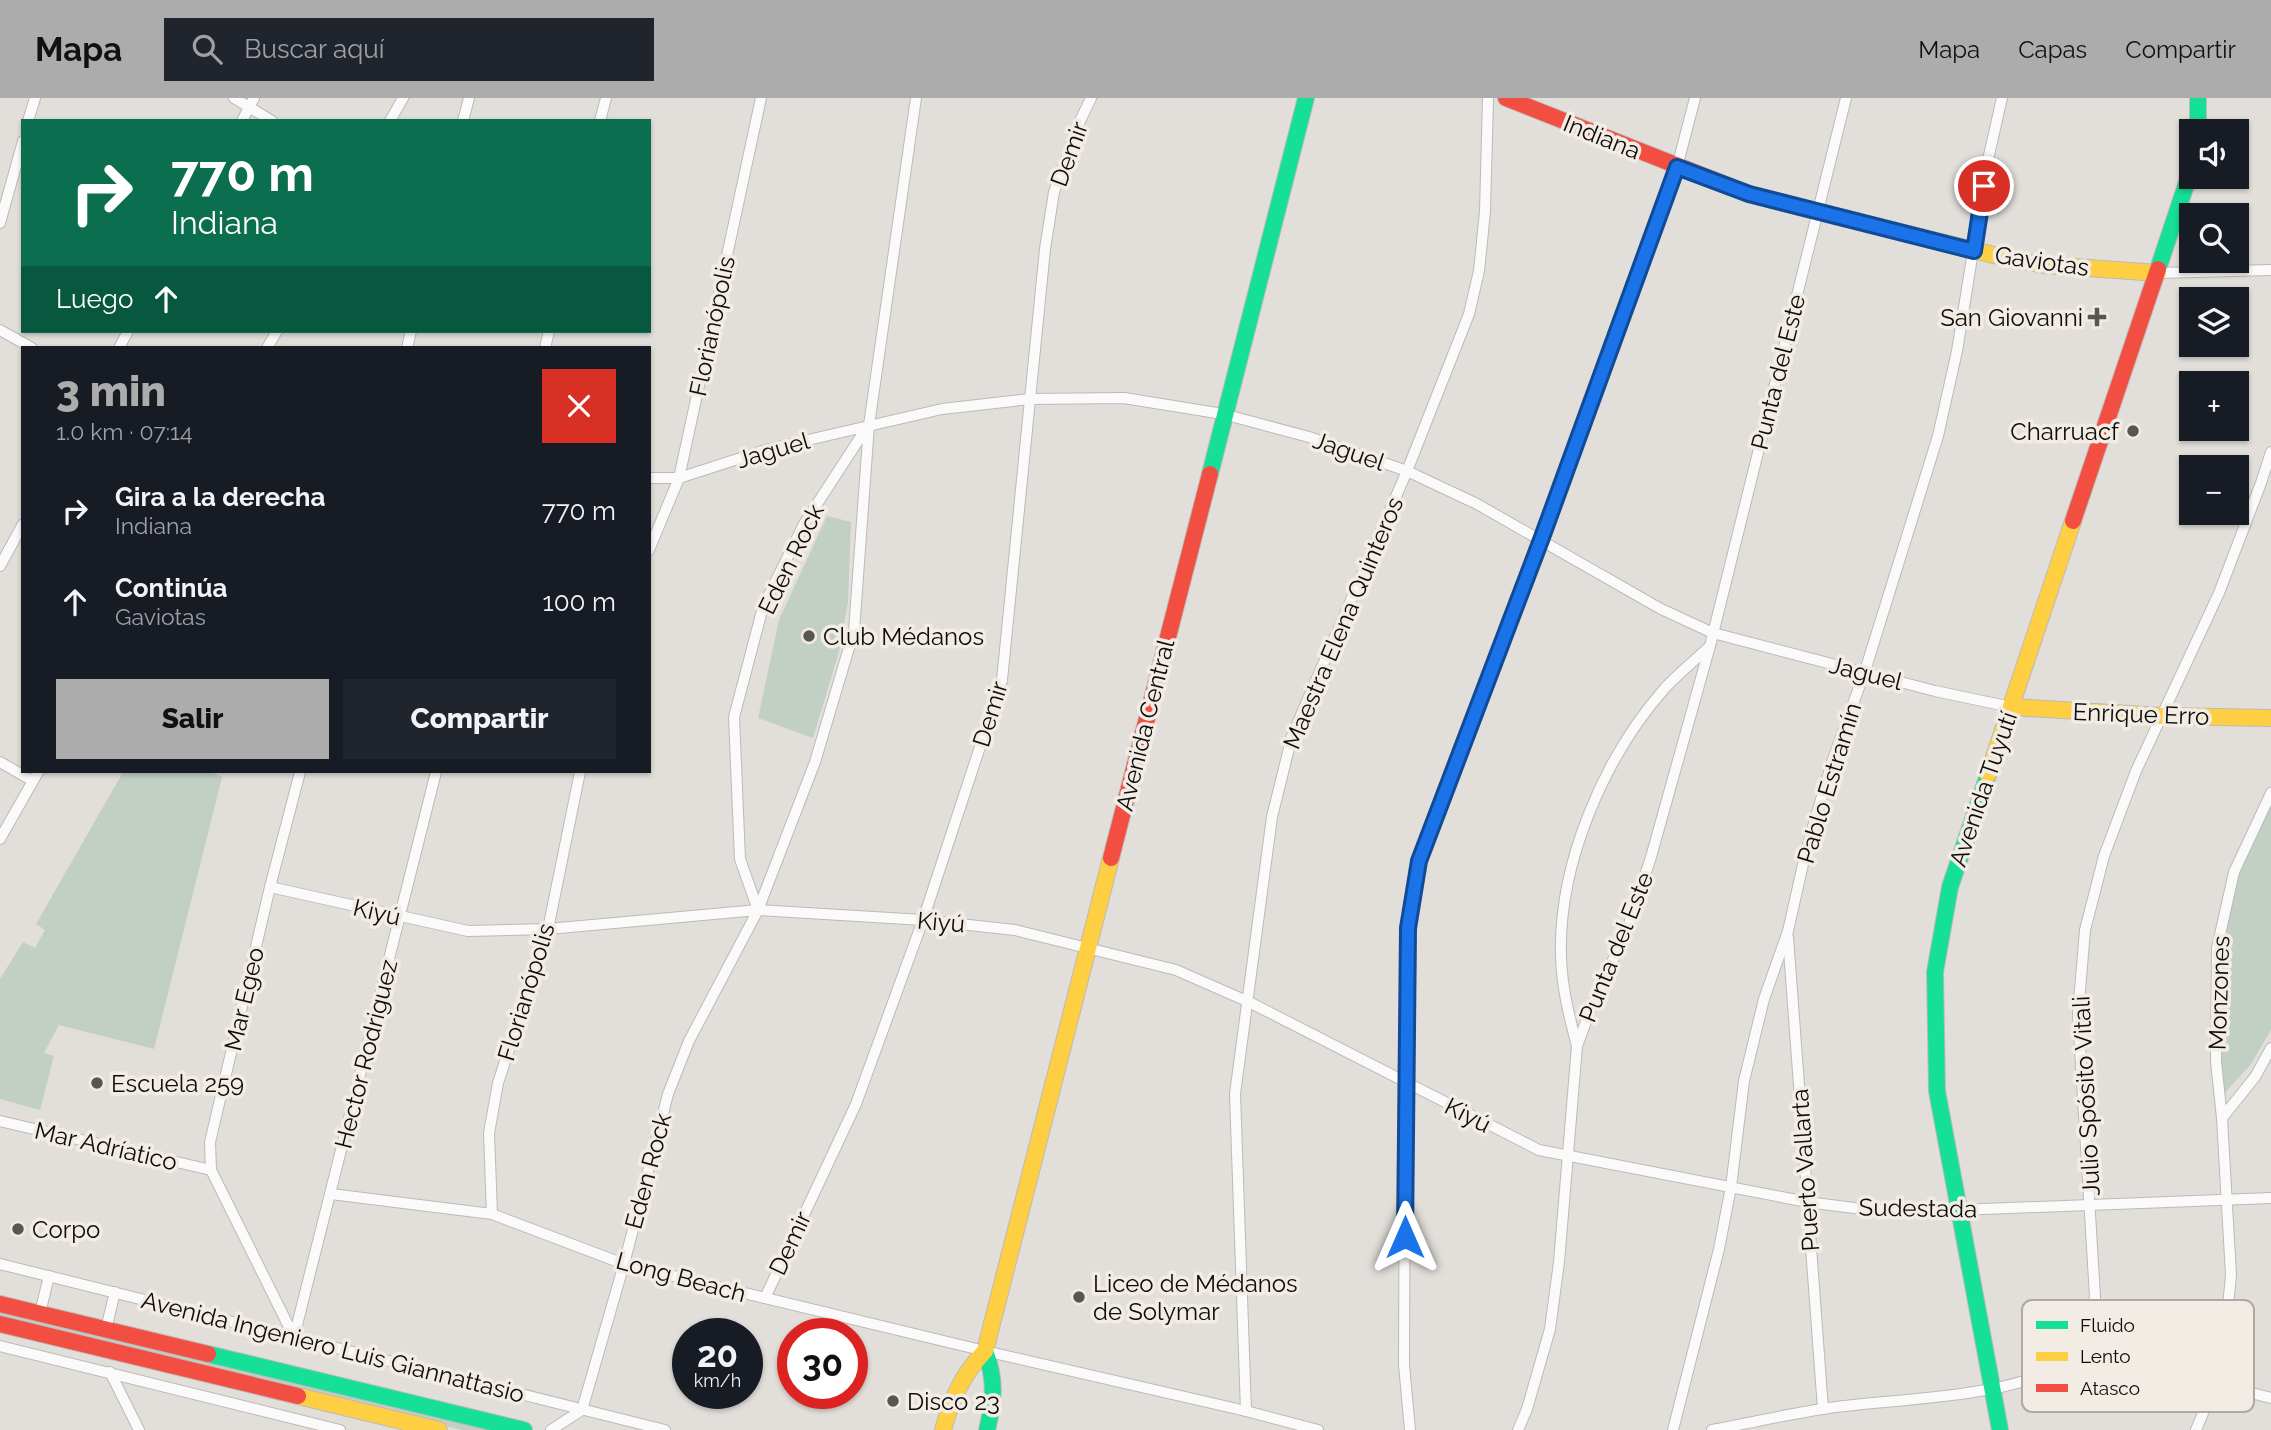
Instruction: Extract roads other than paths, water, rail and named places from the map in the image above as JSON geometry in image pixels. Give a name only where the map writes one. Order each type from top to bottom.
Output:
[{"type":"street","points":[[30,119],[35,98]]},
{"type":"street","points":[[234,98],[252,103],[270,119]]},
{"type":"street","points":[[391,119],[403,98]]},
{"type":"street","points":[[464,119],[469,98]]},
{"type":"street","points":[[601,119],[606,98]]},
{"type":"street","name":"Florianópolis","points":[[651,545],[679,478],[761,98]]},
{"type":"street","name":"Eden Rock","points":[[582,1410],[624,1264],[668,1094],[690,1041],[758,910],[815,762],[854,631],[869,425],[916,98]]},
{"type":"street","name":"Demir","points":[[765,1298],[856,1104],[923,920],[1002,680],[1054,192],[1091,98]]},
{"type":"street","name":"Avenida Central","points":[[943,1430],[958,1382],[985,1351],[1306,98]]},
{"type":"street","name":"Maestra Elena Quinteros","points":[[1246,1411],[1235,1094],[1272,817],[1292,736],[1407,471],[1469,314],[1479,271],[1485,212],[1488,98]]},
{"type":"street","name":"Indiana","points":[[1506,98],[1749,194],[1818,213]]},
{"type":"street","points":[[1410,1430],[1404,1365],[1405,1083],[1408,928],[1419,861],[1541,540],[1677,167],[1695,98]]},
{"type":"street","name":"Punta del Este","points":[[1518,1430],[1527,1409],[1550,1329],[1559,1262],[1577,1046],[1591,1008],[1628,927],[1651,857],[1710,646],[1846,98]]},
{"type":"street","name":"Pablo Estramín","points":[[1673,1430],[1720,1249],[1744,1082],[1764,999],[1788,931],[1806,851],[1832,762],[1865,671],[1938,436],[1957,351],[1987,164],[2002,98]]},
{"type":"street","points":[[2198,98],[2198,119]]},
{"type":"street","points":[[243,119],[252,103]]},
{"type":"street","points":[[0,223],[21,148]]},
{"type":"street","name":"Avenida Tuyutí","points":[[2000,1430],[1937,1091],[1935,972],[1950,887],[2185,189]]},
{"type":"street","name":"Gaviotas","points":[[1818,213],[1974,251],[2046,265],[2158,273],[2271,270]]},
{"type":"street","points":[[0,330],[28,346]]},
{"type":"street","name":"Jaguel","points":[[651,478],[679,478],[769,449],[942,409],[1030,400],[1124,398],[1223,414],[1309,437],[1407,471],[1477,504],[1661,609],[1713,633],[1935,691],[2011,707]]},
{"type":"street","name":"Eden Rock","points":[[758,910],[740,859],[734,717],[763,607],[804,524],[869,425]]},
{"type":"street","name":"Julio Spósito Vitali","points":[[2094,1300],[2091,1204],[2078,1014],[2085,930],[2104,856],[2136,771],[2164,716],[2219,593],[2271,452]]},
{"type":"street","points":[[0,566],[21,528]]},
{"type":"street","name":"Punta del Este","points":[[1577,1046],[1565,1004],[1561,956],[1565,894],[1582,833],[1606,777],[1633,729],[1666,687],[1710,646]]},
{"type":"street","name":"Enrique Erro","points":[[2011,707],[2164,716],[2271,718]]},
{"type":"street","points":[[0,762],[21,771]]},
{"type":"street","name":"Mar Egeo","points":[[294,1337],[211,1170],[210,1142],[300,773]]},
{"type":"street","name":"Hector Rodriguez","points":[[294,1337],[436,773]]},
{"type":"street","name":"Florianópolis","points":[[492,1214],[489,1133],[498,1083],[548,929],[580,773]]},
{"type":"street","points":[[0,839],[36,777]]},
{"type":"street","name":"Monzones","points":[[2229,1300],[2231,1275],[2216,1062],[2217,947],[2234,872],[2271,793]]},
{"type":"street","name":"Kiyú","points":[[270,887],[468,931],[548,929],[758,910],[923,920],[1015,930],[1177,970],[1249,1002],[1539,1150],[1569,1157]]},
{"type":"street","name":"Puerto Vallarta","points":[[1788,931],[1822,1409]]},
{"type":"street","name":"Monzones","points":[[2222,1118],[2255,1077],[2271,1048]]},
{"type":"street","name":"Mar Adríatico","points":[[0,1121],[211,1170]]},
{"type":"street","name":"Sudestada","points":[[1569,1157],[1807,1202],[1870,1210],[1958,1210],[2271,1198]]},
{"type":"street","name":"Long Beach","points":[[331,1194],[492,1214],[624,1264],[1318,1430]]},
{"type":"street","name":"Avenida Ingeniero Luis Giannattasio","points":[[0,1264],[666,1430]]},
{"type":"street","points":[[40,1313],[49,1276]]},
{"type":"street","points":[[106,1329],[115,1292]]},
{"type":"street","name":"Avenida Ingeniero Luis Giannattasio","points":[[0,1304],[524,1430]]},
{"type":"street","points":[[0,1324],[439,1430]]},
{"type":"street","points":[[0,1346],[110,1372],[295,1425],[340,1430]]},
{"type":"street","points":[[985,1351],[993,1370],[996,1390],[987,1430]]},
{"type":"street","points":[[110,1372],[139,1430]]},
{"type":"street","name":"Julio Spósito Vitali","points":[[1712,1430],[1822,1409],[1992,1389],[2022,1381]]},
{"type":"street","points":[[2254,1394],[2271,1398]]},
{"type":"street","points":[[551,1430],[582,1410]]},
{"type":"street","name":"Monzones","points":[[2196,1430],[2203,1412]]},
{"type":"place","name":"San Giovanni","points":[[2097,317]]},
{"type":"place","name":"Charruacf","points":[[2133,431]]},
{"type":"place","name":"Club Médanos","points":[[809,636]]},
{"type":"place","name":"Escuela 259","points":[[97,1083]]},
{"type":"place","name":"Corpo","points":[[18,1229]]},
{"type":"place","name":"Liceo de Médanos de Solymar","points":[[1079,1297]]},
{"type":"place","name":"Disco 23","points":[[893,1401]]}]
